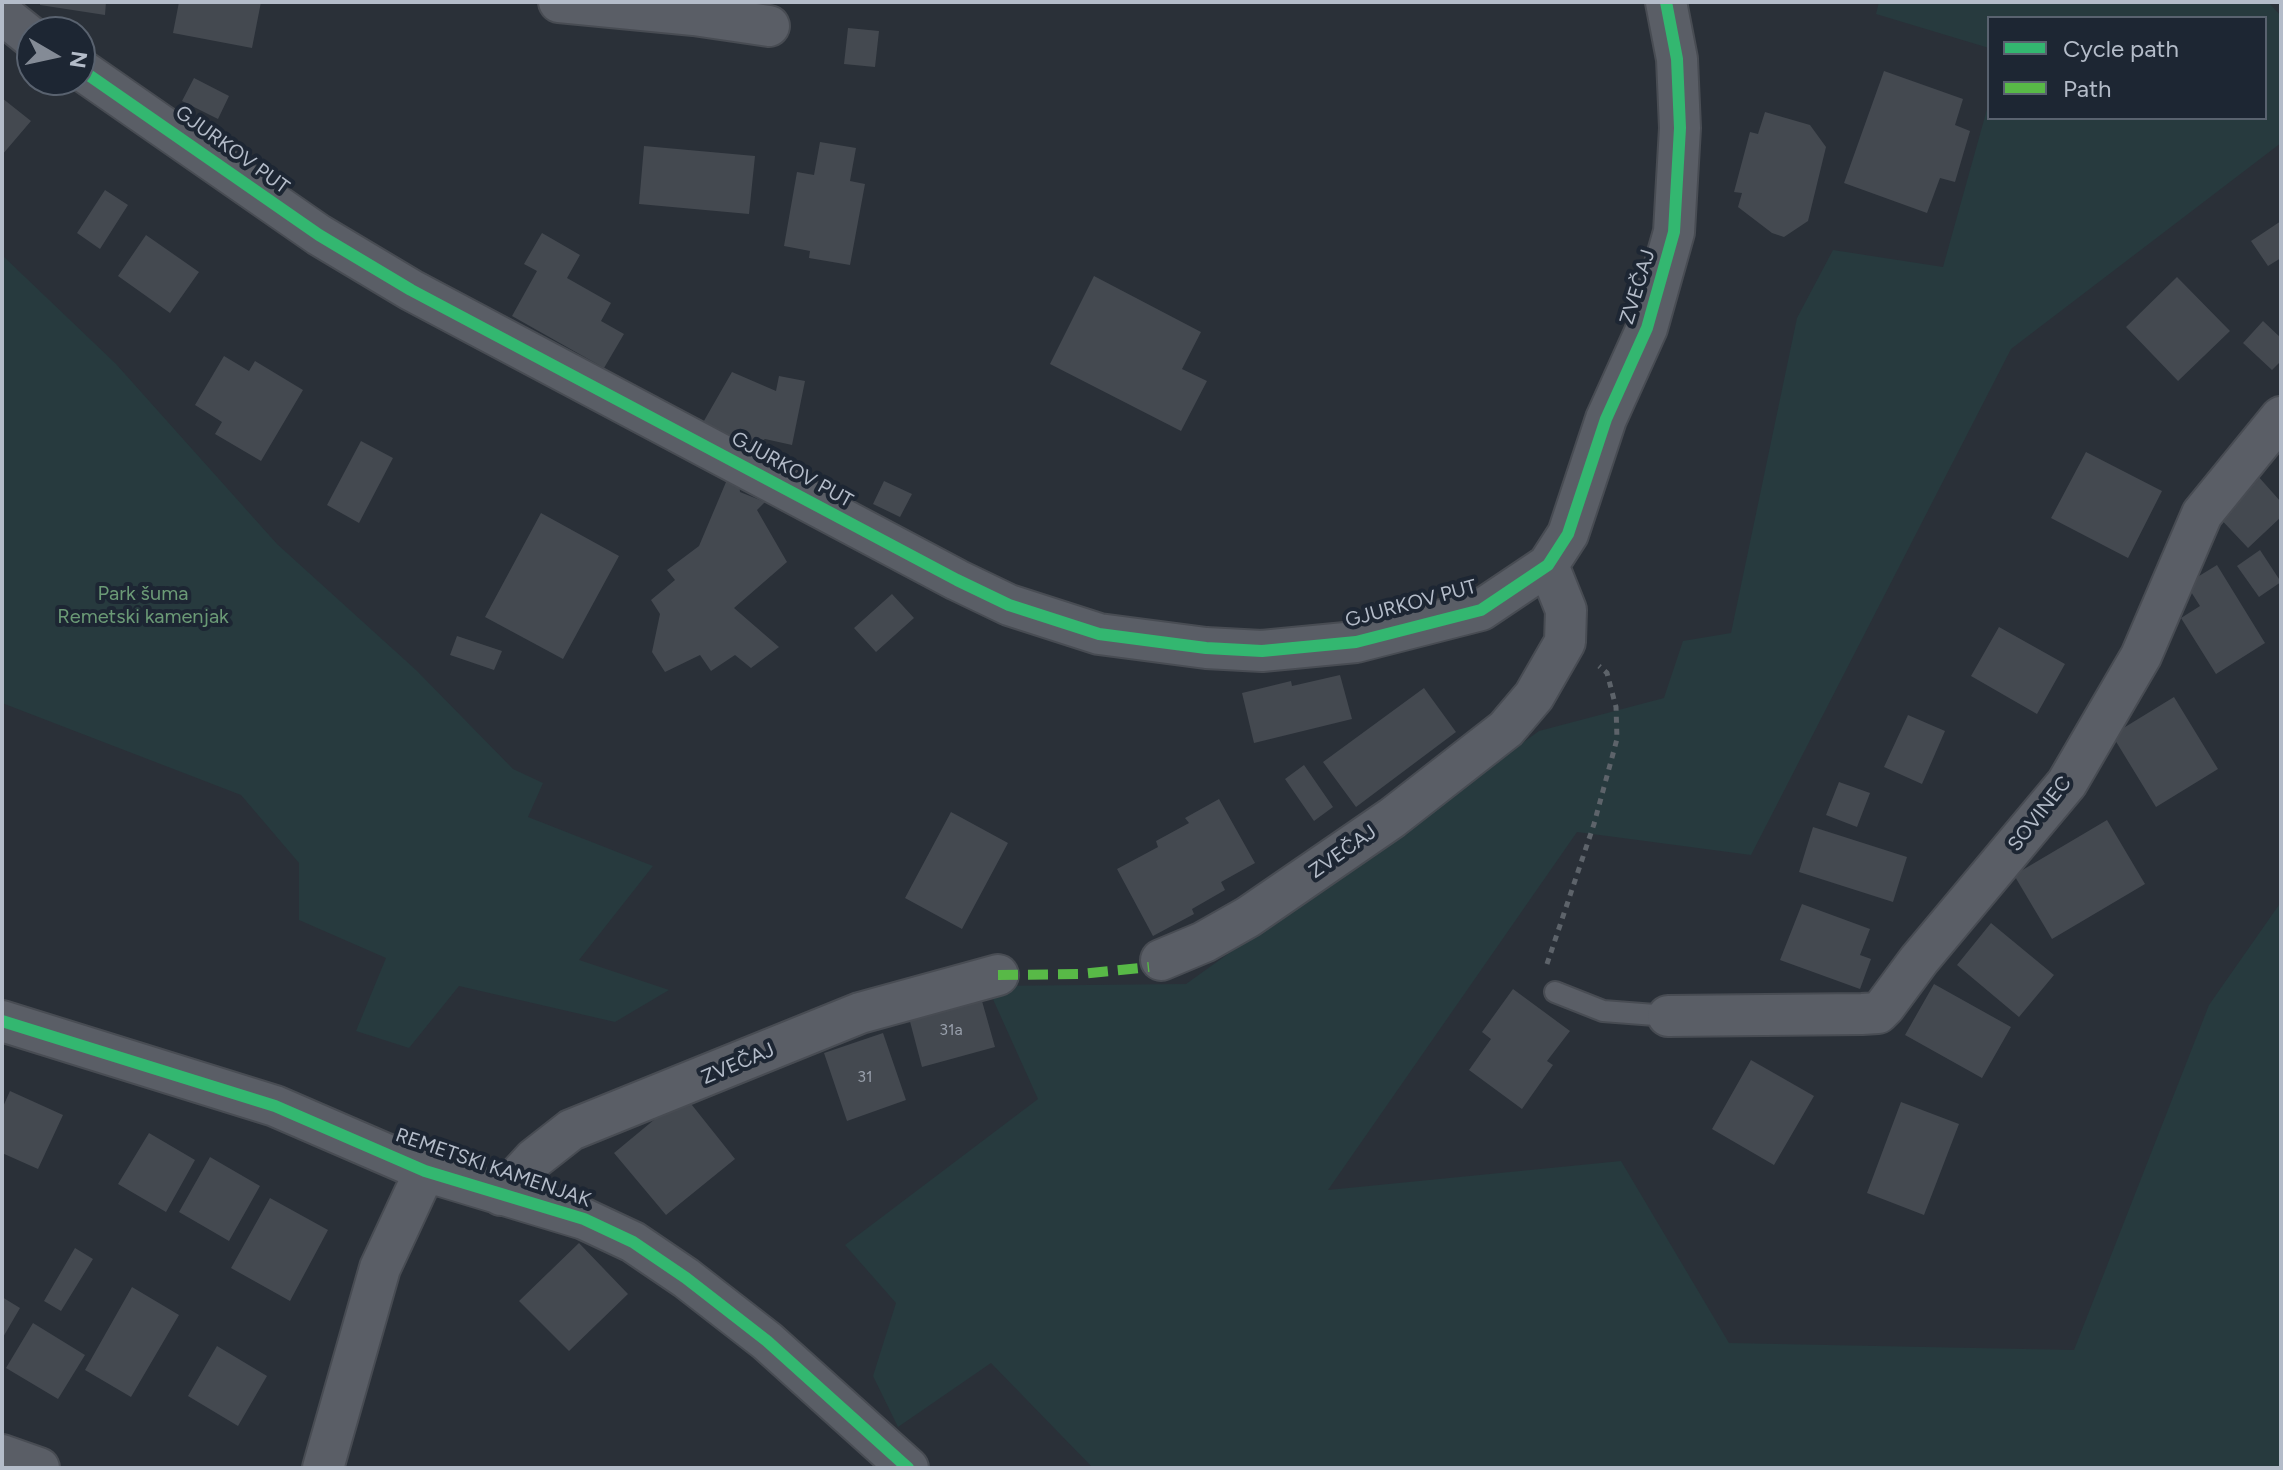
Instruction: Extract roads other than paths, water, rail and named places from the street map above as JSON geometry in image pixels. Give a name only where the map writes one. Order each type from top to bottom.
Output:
[{"type":"street","points":[[559,2],[694,15],[769,26]]},
{"type":"street","name":"ZVEČAJ","points":[[1161,960],[1204,942],[1248,917],[1453,773],[1506,729],[1534,696],[1565,642],[1566,610],[1548,565],[1575,521],[1606,419],[1647,328],[1674,232],[1680,128],[1677,59],[1666,2]]},
{"type":"street","name":"GJURKOV PUT","points":[[96,80],[309,228],[411,290],[880,541],[1009,605],[1057,623],[1099,634],[1206,648],[1262,651],[1318,647],[1356,642],[1481,610],[1548,565]]},
{"type":"street","name":"SOVINEC","points":[[1668,1016],[1878,1013],[2067,783],[2141,656],[2202,514],[2281,417]]},
{"type":"street","name":"ZVEČAJ","points":[[501,1195],[534,1159],[571,1130],[860,1013],[998,975]]},
{"type":"street","name":"REMETSKI KAMENJAK","points":[[2,1021],[275,1106],[425,1171],[584,1219],[633,1242],[686,1278],[767,1341],[908,1468]]},
{"type":"street","points":[[323,1468],[380,1268],[425,1171]]},
{"type":"street","points":[[2,1455],[39,1468]]},
{"type":"lane","points":[[1555,992],[1577,1004],[1603,1011],[1668,1016]]},
{"type":"park label","name":"Park šuma Remetski kamenjak","points":[[143,606]]}]
